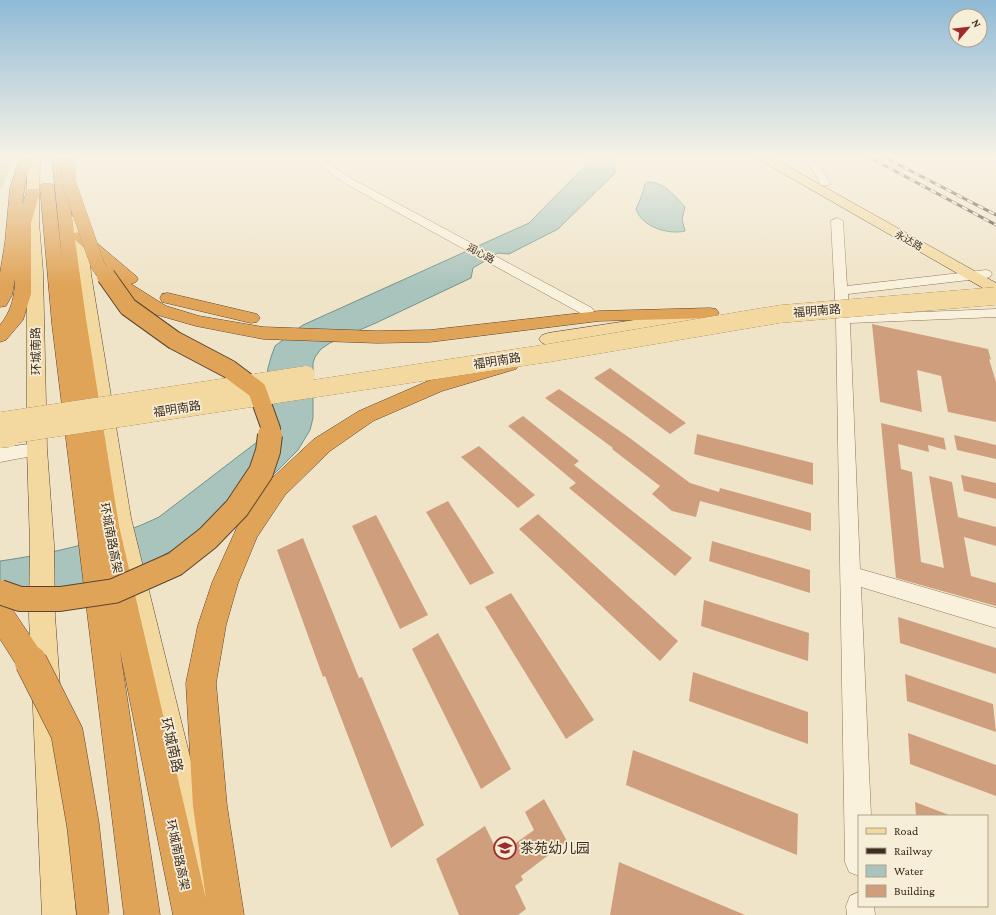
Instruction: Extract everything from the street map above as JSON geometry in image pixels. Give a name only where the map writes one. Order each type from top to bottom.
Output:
[{"type":"highway","points":[[0,302],[4,295],[13,243],[15,199]]},
{"type":"highway","points":[[0,336],[14,320],[23,294],[24,223],[31,199]]},
{"type":"highway","name":"环城南路高架","points":[[48,199],[61,324],[142,915]]},
{"type":"highway","name":"环城南路高架","points":[[63,199],[78,319],[107,526],[191,915]]},
{"type":"highway","points":[[0,592],[20,599],[60,599],[114,591],[175,564],[208,538],[237,508],[261,472],[268,452],[271,429],[256,390],[229,369],[174,340],[128,307],[98,266],[74,199]]},
{"type":"highway","points":[[80,236],[125,276],[169,299],[275,323],[376,337]]},
{"type":"highway","points":[[104,274],[160,310],[196,321],[228,328],[263,332],[376,337],[430,336],[599,316],[710,313]]},
{"type":"highway","points":[[226,915],[210,806],[200,683],[212,625],[224,583],[247,532],[277,488],[322,445],[366,416],[435,386],[549,353]]},
{"type":"highway","points":[[0,615],[31,662],[67,733],[83,825],[93,915]]},
{"type":"main road","name":"环城南路","points":[[33,199],[37,449],[42,545],[42,616],[59,915]]},
{"type":"main road","points":[[78,199],[80,236]]},
{"type":"main road","name":"永达路","points":[[835,199],[972,276],[994,282]]},
{"type":"main road","name":"永达路","points":[[852,199],[994,282]]},
{"type":"main road","name":"环城南路","points":[[80,236],[83,274],[120,518],[212,915]]},
{"type":"main road","name":"福明南路","points":[[0,421],[710,313],[994,282]]},
{"type":"main road","name":"福明南路","points":[[0,436],[549,353],[780,314],[996,296]]},
{"type":"street","name":"润心路","points":[[382,199],[587,311]]},
{"type":"street","points":[[837,221],[843,319],[858,830]]},
{"type":"street","points":[[841,290],[972,276]]},
{"type":"street","points":[[843,319],[996,313]]},
{"type":"street","points":[[0,455],[37,449]]},
{"type":"street","points":[[850,575],[996,618]]},
{"type":"water","points":[[553,199],[589,199],[558,229],[509,254],[498,253],[473,268],[471,278],[330,343],[321,349],[315,357],[313,363],[313,418],[310,430],[298,450],[251,497],[207,530],[150,563],[111,577],[0,606],[0,561],[81,545],[122,533],[159,517],[257,442],[265,432],[265,391],[268,368],[275,346],[303,325],[529,223]]},
{"type":"water","points":[[640,199],[677,199],[685,207],[682,219],[685,231],[671,232],[656,228],[644,221],[636,209]]},
{"type":"building","points":[[872,324],[988,349],[991,360],[989,359],[996,382],[996,422],[948,412],[941,376],[917,370],[922,412],[880,402]]},
{"type":"building","points":[[610,368],[686,423],[670,434],[594,378]]},
{"type":"building","points":[[559,389],[627,436],[690,483],[719,492],[720,488],[811,513],[811,531],[700,501],[696,517],[672,511],[652,494],[660,486],[612,449],[613,448],[545,398]]},
{"type":"building","points":[[523,416],[579,461],[574,465],[692,558],[675,576],[569,488],[576,483],[508,426]]},
{"type":"building","points":[[881,423],[944,438],[946,450],[928,445],[929,452],[898,444],[901,469],[912,472],[921,562],[944,568],[929,476],[952,482],[958,517],[996,527],[996,546],[964,537],[971,576],[996,583],[996,606],[896,578]]},
{"type":"building","points":[[697,434],[813,463],[813,485],[694,454]]},
{"type":"building","points":[[954,435],[996,445],[996,459],[957,450]]},
{"type":"building","points":[[479,446],[535,495],[518,508],[461,457]]},
{"type":"building","points":[[961,475],[996,483],[996,499],[964,491]]},
{"type":"building","points":[[448,501],[494,573],[470,585],[426,512]]},
{"type":"building","points":[[538,514],[678,641],[660,661],[519,529]]},
{"type":"building","points":[[376,515],[428,615],[400,629],[352,526]]},
{"type":"building","points":[[303,538],[359,678],[362,677],[424,825],[391,848],[325,676],[323,677],[277,550]]},
{"type":"building","points":[[712,541],[810,570],[810,593],[709,561]]},
{"type":"building","points":[[511,593],[594,720],[566,739],[485,607]]},
{"type":"building","points":[[704,600],[809,633],[808,661],[701,626]]},
{"type":"building","points":[[898,617],[996,648],[996,674],[900,643]]},
{"type":"building","points":[[438,633],[511,769],[481,789],[412,649]]},
{"type":"building","points":[[693,672],[808,712],[808,744],[689,701]]},
{"type":"building","points":[[905,674],[993,704],[996,732],[907,701]]},
{"type":"building","points":[[908,733],[996,765],[996,796],[910,764]]},
{"type":"building","points":[[633,750],[798,814],[797,855],[626,785]]},
{"type":"building","points":[[544,799],[567,841],[521,876],[523,880],[515,886],[526,909],[518,915],[459,915],[436,859],[485,826],[499,855],[534,830],[525,812]]},
{"type":"building","points":[[915,802],[949,815],[916,815]]},
{"type":"building","points":[[619,862],[745,915],[610,915]]},
{"type":"railway","points":[[947,199],[996,225]]},
{"type":"railway","points":[[965,199],[996,215]]},
{"type":"place","name":"茶苑幼儿园","points":[[505,848]]}]
